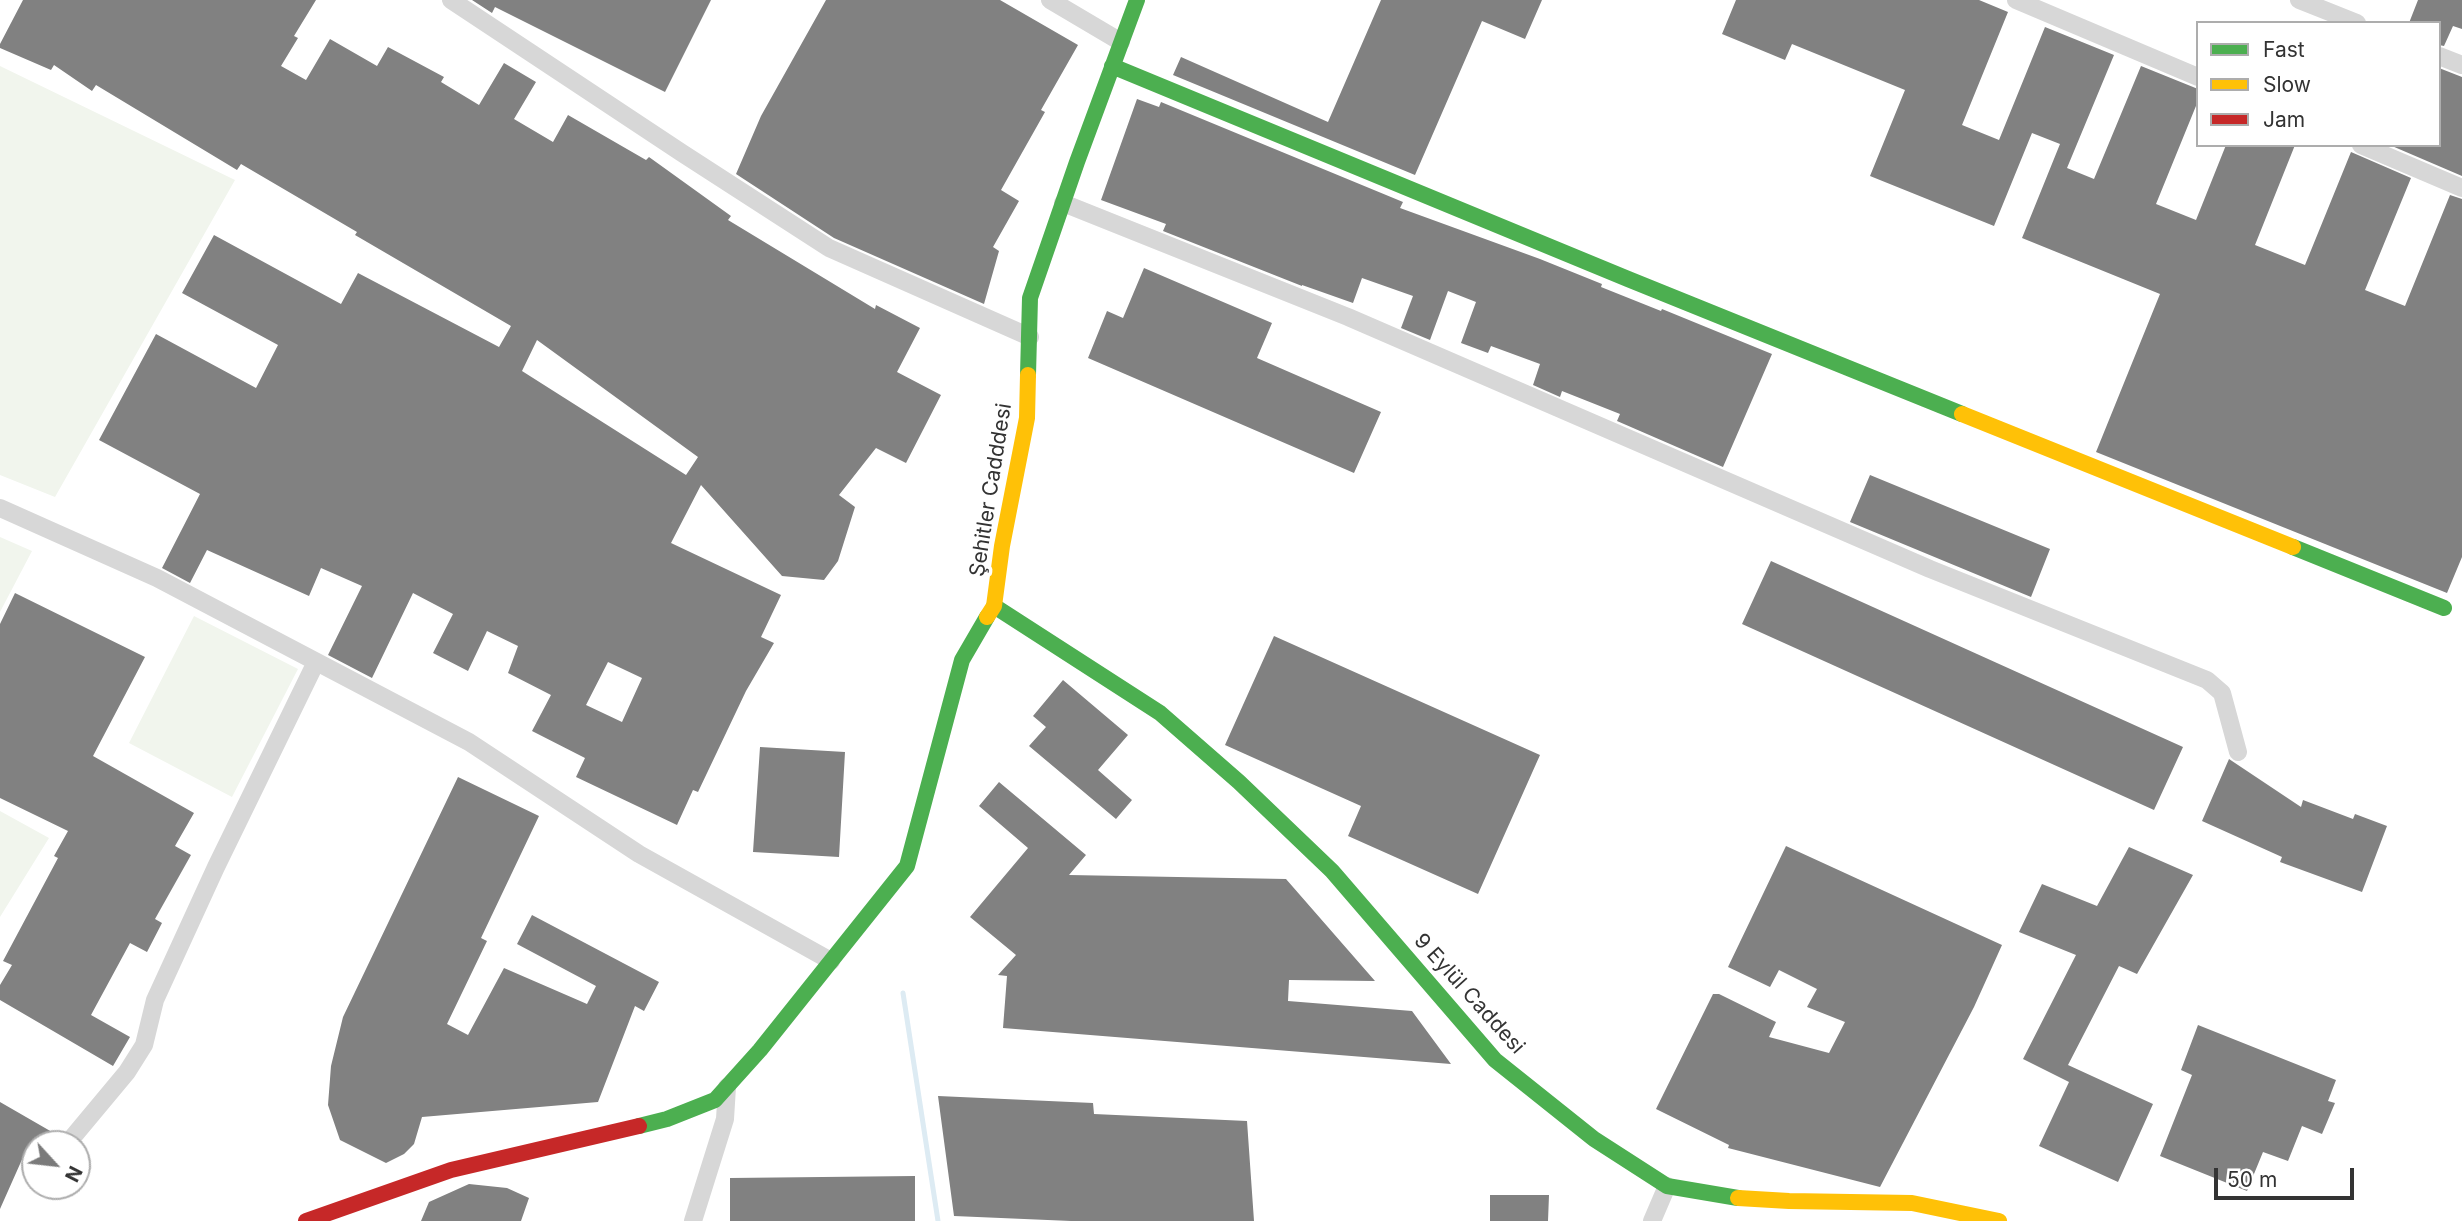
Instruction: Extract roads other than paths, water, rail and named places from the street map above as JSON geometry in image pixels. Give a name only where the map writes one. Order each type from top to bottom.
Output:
[{"type":"street","points":[[451,0],[829,248],[1030,337]]},
{"type":"street","points":[[1050,0],[1121,42]]},
{"type":"street","name":"Şehitler Cadddesi","points":[[306,1221],[451,1170],[667,1119],[715,1100],[760,1050],[907,866],[961,660],[994,606],[1002,545],[1027,418],[1030,298],[1137,0]]},
{"type":"street","points":[[2016,0],[2196,76]]},
{"type":"street","points":[[2299,0],[2352,21]]},
{"type":"street","points":[[2441,57],[2462,65]]},
{"type":"street","points":[[1112,66],[1628,279],[2444,608]]},
{"type":"street","points":[[2366,147],[2462,188]]},
{"type":"street","points":[[1063,203],[1348,317],[1930,569],[2207,680],[2222,692],[2238,752]]},
{"type":"street","points":[[0,508],[157,578],[469,742],[639,854],[831,961]]},
{"type":"street","name":"9 Eylül Caddesi","points":[[994,606],[1170,722],[1239,782],[1332,872],[1495,1060],[1594,1139],[1667,1186],[1727,1197],[1912,1203],[1999,1221]]},
{"type":"street","points":[[79,1130],[127,1072],[144,1045],[155,1000],[216,867],[316,662]]},
{"type":"street","points":[[693,1221],[725,1119],[727,1087]]},
{"type":"street","points":[[1652,1221],[1667,1186]]},
{"type":"waterway","points":[[903,993],[938,1221]]}]
